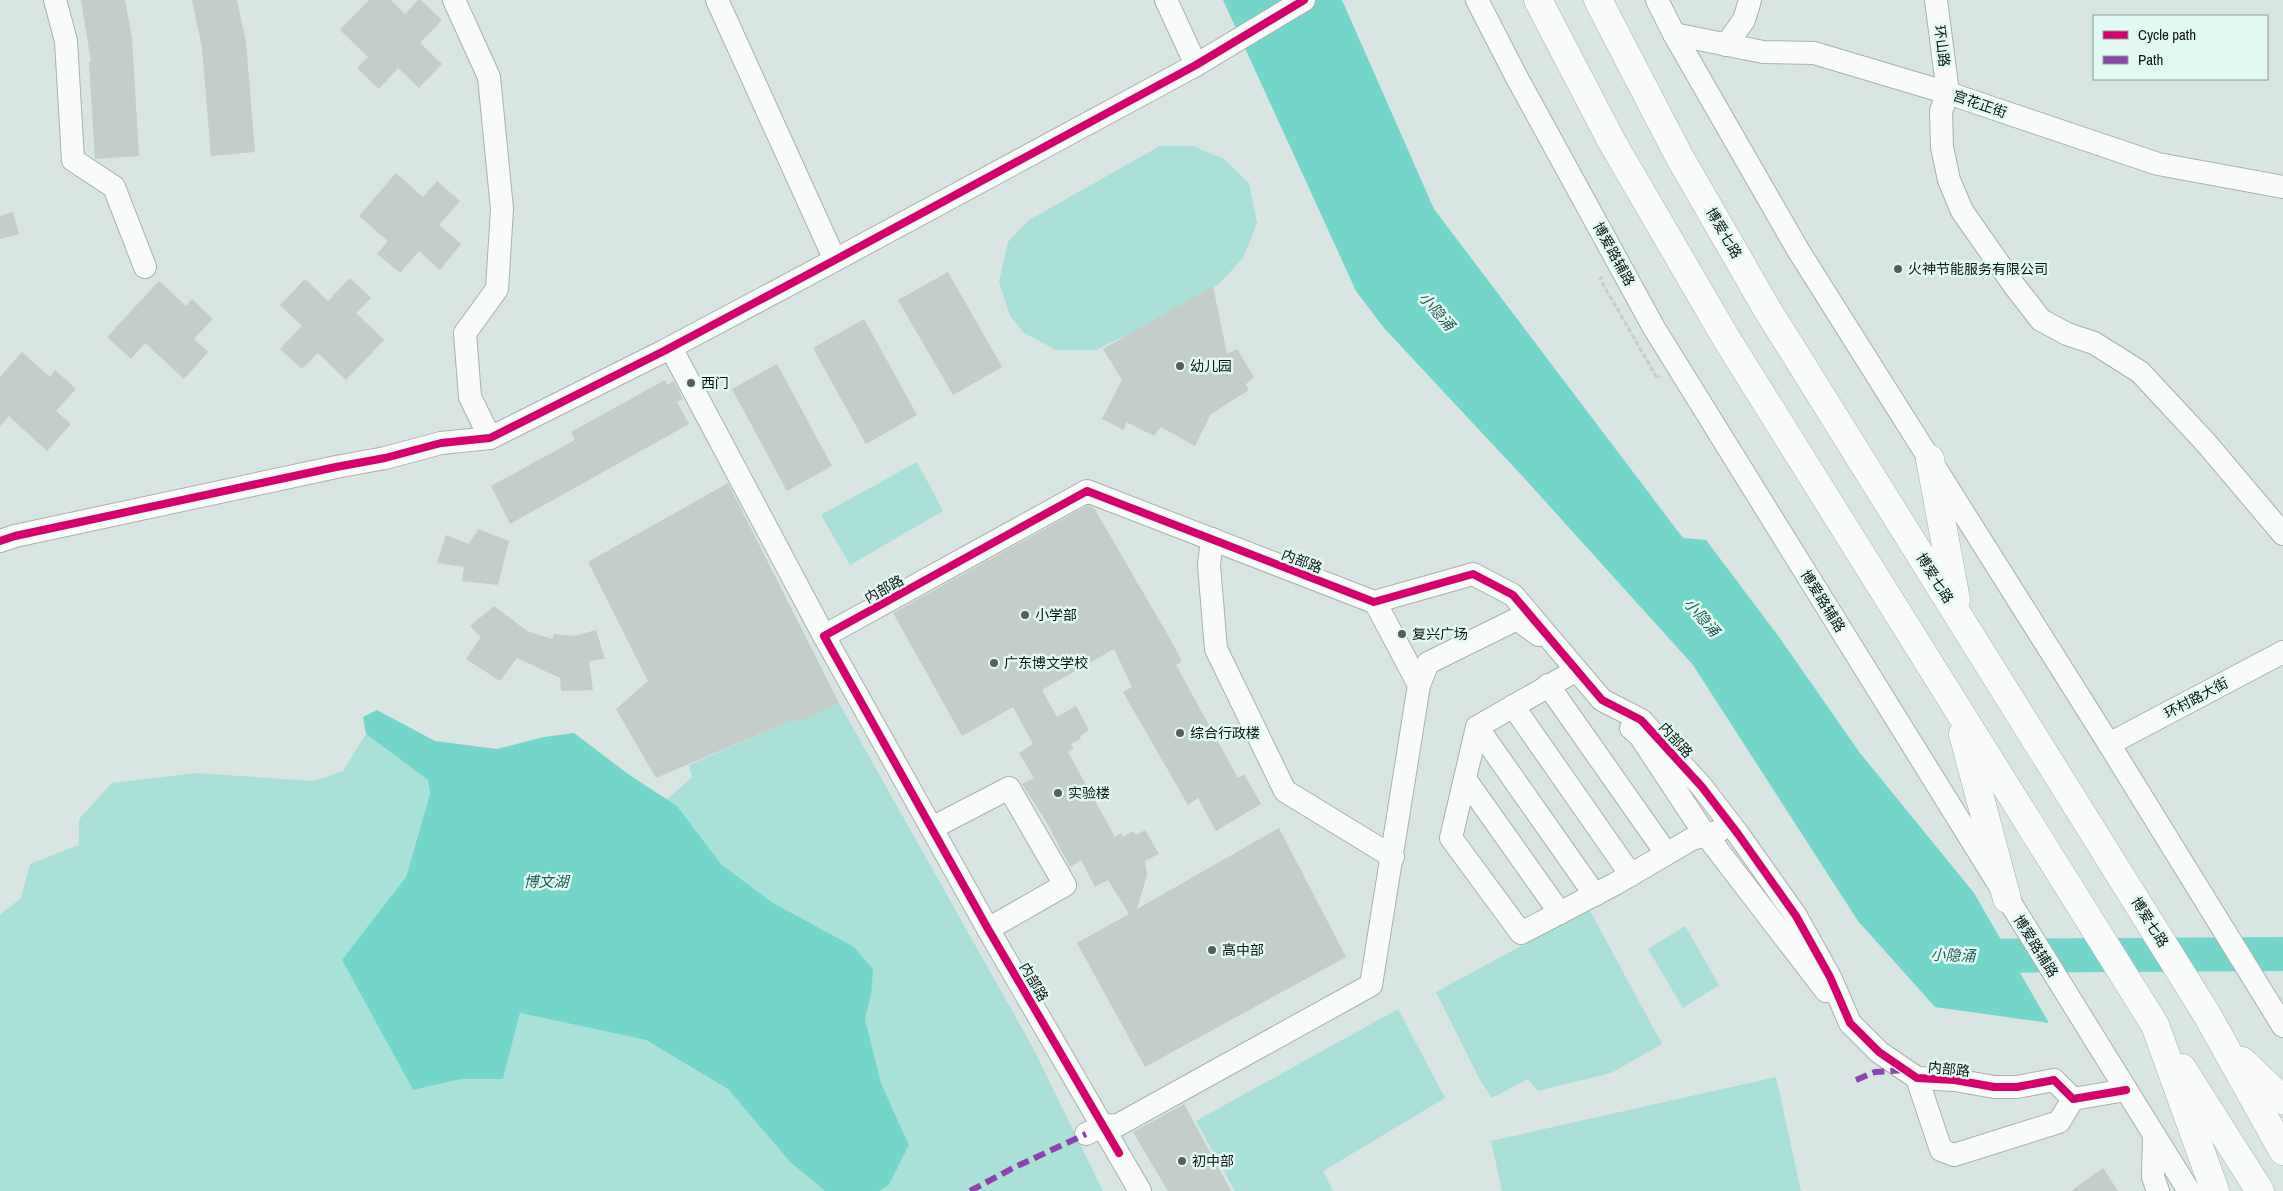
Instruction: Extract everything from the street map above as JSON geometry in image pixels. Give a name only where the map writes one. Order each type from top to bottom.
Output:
[{"type":"highway","points":[[1538,0],[1612,142],[1726,338],[2150,1019],[2260,1191]]},
{"type":"highway","name":"博爱七路","points":[[1598,0],[1679,156],[1767,309],[2206,1013],[2283,1151]]},
{"type":"highway","points":[[1930,459],[1960,616]]},
{"type":"highway","points":[[1955,706],[2007,899]]},
{"type":"highway","points":[[2150,1019],[2215,1191]]},
{"type":"highway","points":[[2226,1046],[2283,1100]]},
{"type":"street","points":[[55,0],[66,41],[73,160],[114,187],[145,267]]},
{"type":"street","points":[[454,0],[488,77],[502,208],[497,289],[466,333],[470,397],[490,438]]},
{"type":"street","points":[[717,0],[835,260]]},
{"type":"street","points":[[1166,0],[1202,61]]},
{"type":"street","points":[[0,542],[15,536],[336,466],[385,458],[441,443],[490,438],[671,348],[835,260],[1202,61],[1304,0]]},
{"type":"street","name":"博爱路辅路","points":[[1477,0],[1516,76],[1654,328],[2189,1191]]},
{"type":"street","points":[[1657,0],[1674,34],[1798,250],[2109,744],[2277,1017]]},
{"type":"street","points":[[1726,45],[1744,20],[1750,0]]},
{"type":"street","name":"环山路","points":[[1936,0],[1948,93]]},
{"type":"street","name":"宫花正街","points":[[1674,34],[1763,52],[1814,53],[1948,93],[2158,164],[2283,187]]},
{"type":"street","points":[[1948,93],[1941,111],[1942,147],[1949,180],[1962,211],[2016,288],[2041,320],[2067,334],[2094,343],[2140,372],[2207,444],[2283,534]]},
{"type":"street","name":"内部路","points":[[671,348],[824,636],[988,929],[1095,1130],[1118,1125],[1371,985],[1393,857],[1419,685],[1428,663],[1517,619],[1557,648]]},
{"type":"street","name":"内部路","points":[[824,636],[1087,492],[1375,602],[1472,574],[1513,595],[1575,671],[1640,736],[1706,834],[1823,988],[1840,1002]]},
{"type":"street","points":[[1212,539],[1210,565],[1216,649],[1285,791],[1393,857]]},
{"type":"street","points":[[1375,602],[1419,685]]},
{"type":"street","name":"环村路大街","points":[[2109,744],[2283,652]]},
{"type":"street","points":[[1575,671],[1477,728],[1451,838],[1521,933],[1595,895],[1692,839],[1732,827]]},
{"type":"street","points":[[1548,685],[1649,864]]},
{"type":"street","name":"内部路","points":[[1602,700],[1641,720],[1702,787],[1796,916],[1830,977],[1850,1023],[1879,1052],[1917,1078],[1955,1080],[1994,1087],[2017,1087],[2054,1080],[2073,1099]]},
{"type":"street","points":[[1513,706],[1649,864]]},
{"type":"street","points":[[1477,728],[1595,895]]},
{"type":"street","points":[[1465,779],[1560,913]]},
{"type":"street","points":[[932,828],[1009,788],[1065,885],[988,929]]},
{"type":"street","points":[[1917,1078],[1941,1150],[1954,1155],[2059,1122],[2073,1099],[2126,1090]]},
{"type":"street","points":[[1095,1130],[1119,1152],[1135,1187]]},
{"type":"street","points":[[2154,1136],[2154,1177],[2158,1191]]},
{"type":"shaded area","points":[[1160,146],[1193,146],[1224,159],[1249,183],[1257,223],[1243,258],[1220,283],[1135,331],[1096,350],[1056,350],[1024,333],[1010,316],[999,282],[1008,242],[1029,220]]},
{"type":"shaded area","points":[[917,462],[943,511],[850,565],[821,515]]},
{"type":"shaded area","points":[[839,703],[1033,1048],[1103,1191],[879,1191],[889,1185],[909,1145],[881,1083],[865,1019],[871,995],[773,903],[721,864],[677,806],[667,800],[692,777],[689,765],[795,719],[799,722]]},
{"type":"shaded area","points":[[366,734],[428,780],[430,794],[406,877],[343,960],[413,1090],[461,1079],[503,1079],[520,1013],[646,1040],[728,1089],[790,1162],[825,1191],[0,1191],[0,915],[21,898],[30,864],[79,845],[79,819],[112,783],[196,773],[314,781],[343,771]]},
{"type":"shaded area","points":[[1589,909],[1662,1044],[1611,1073],[1538,1091],[1528,1079],[1492,1098],[1481,1082],[1436,992]]},
{"type":"shaded area","points":[[1685,926],[1719,985],[1683,1008],[1648,949]]},
{"type":"shaded area","points":[[1398,1009],[1445,1098],[1323,1171],[1333,1191],[1235,1191],[1196,1121]]},
{"type":"shaded area","points":[[1776,1077],[1801,1191],[1502,1191],[1491,1141]]},
{"type":"water","points":[[1223,0],[1342,0],[1434,209],[1683,538],[1706,540],[1779,637],[1860,753],[1974,893],[2049,1023],[1935,1007],[1858,921],[1693,665],[1525,479],[1384,328],[1356,291]]},
{"type":"water","name":"博文湖","points":[[377,710],[435,741],[497,749],[544,737],[574,733],[628,774],[677,806],[721,864],[773,903],[854,947],[873,969],[871,995],[865,1019],[881,1083],[909,1145],[889,1185],[879,1191],[825,1191],[790,1162],[728,1089],[646,1040],[520,1013],[503,1079],[461,1079],[413,1090],[342,960],[406,877],[430,794],[428,780],[366,734],[363,717]]},
{"type":"building","points":[[81,0],[125,0],[132,38],[139,156],[95,159],[89,62],[91,62]]},
{"type":"building","points":[[192,0],[237,0],[246,42],[255,152],[211,156],[202,48]]},
{"type":"building","points":[[369,0],[391,0],[405,14],[418,0],[421,0],[442,20],[420,43],[442,64],[419,88],[398,68],[379,89],[357,68],[368,57],[340,30]]},
{"type":"building","points":[[396,173],[423,197],[437,181],[460,201],[439,225],[461,244],[440,270],[419,251],[400,273],[377,254],[388,241],[359,216]]},
{"type":"building","points":[[13,212],[19,234],[0,239],[0,216]]},
{"type":"building","points":[[948,272],[1002,367],[953,395],[898,300]]},
{"type":"building","points":[[350,278],[371,298],[356,313],[384,340],[346,380],[318,353],[302,369],[280,349],[302,326],[280,305],[305,279],[328,301]]},
{"type":"building","points":[[159,281],[186,306],[192,299],[213,319],[194,339],[208,352],[184,379],[145,343],[131,359],[107,337]]},
{"type":"building","name":"幼儿园","points":[[1213,286],[1227,354],[1237,349],[1254,377],[1246,384],[1249,390],[1211,414],[1195,446],[1161,427],[1154,436],[1126,422],[1124,430],[1102,419],[1122,380],[1103,349]]},
{"type":"building","points":[[864,319],[917,415],[866,444],[813,348]]},
{"type":"building","points":[[22,352],[50,377],[55,370],[76,389],[56,411],[71,424],[47,451],[9,416],[0,426],[0,377]]},
{"type":"building","points":[[777,364],[832,466],[787,491],[732,389]]},
{"type":"building","points":[[665,380],[667,385],[674,381],[683,399],[677,402],[689,424],[510,524],[491,486],[575,440],[571,432]]},
{"type":"building","points":[[728,483],[839,703],[799,722],[795,719],[656,778],[616,709],[648,681],[588,562]]},
{"type":"building","points":[[1088,505],[1094,508],[1182,661],[1176,665],[1238,778],[1244,774],[1261,804],[1216,831],[1198,798],[1188,805],[1123,692],[1132,687],[1114,649],[1042,690],[1057,717],[1076,706],[1089,730],[1080,736],[1081,739],[1071,744],[1074,748],[1068,752],[1115,837],[1121,833],[1123,837],[1133,831],[1136,835],[1145,830],[1159,854],[1145,861],[1147,875],[1137,909],[1279,828],[1346,957],[1145,1067],[1077,943],[1129,914],[1108,880],[1095,887],[1081,860],[1070,867],[1047,823],[1022,784],[1034,778],[1019,753],[1033,744],[1013,707],[962,736],[893,613]]},
{"type":"building","points":[[478,529],[509,541],[498,585],[462,581],[464,567],[437,563],[446,535],[469,544]]},
{"type":"building","points":[[494,606],[527,631],[552,639],[554,634],[574,636],[596,630],[605,659],[589,661],[593,690],[561,691],[560,678],[517,658],[500,681],[466,659],[481,637],[470,626]]},
{"type":"building","name":"初中部","points":[[1184,1104],[1231,1191],[1168,1191],[1133,1132]]},
{"type":"building","points":[[2103,1168],[2118,1191],[2071,1191]]},
{"type":"waterway","name":"小隐涌","points":[[1963,956],[2283,954]]},
{"type":"marked path","points":[[1856,1080],[1875,1072],[1906,1070]]},
{"type":"marked path","points":[[970,1191],[1013,1168],[1086,1134]]},
{"type":"cycle path","points":[[0,541],[15,536],[385,458],[441,443],[490,438],[664,351],[835,260],[1196,65],[1304,0]]},
{"type":"cycle path","points":[[1119,1153],[988,929],[824,636],[1087,491],[1374,602],[1473,574],[1513,595],[1602,700],[1641,720],[1702,787],[1796,916],[1830,977],[1850,1023],[1879,1052],[1917,1078],[1955,1080],[1994,1087],[2017,1087],[2054,1080],[2073,1099],[2126,1090]]},
{"type":"place","name":"火神节能服务有限公司","points":[[1898,269]]},
{"type":"place","name":"幼儿园","points":[[1180,366]]},
{"type":"place","name":"西门","points":[[691,383]]},
{"type":"place","name":"小学部","points":[[1025,615]]},
{"type":"place","name":"复兴广场","points":[[1402,634]]},
{"type":"place","name":"广东博文学校","points":[[994,663]]},
{"type":"place","name":"综合行政楼","points":[[1180,733]]},
{"type":"place","name":"实验楼","points":[[1058,793]]},
{"type":"place","name":"高中部","points":[[1212,950]]},
{"type":"place","name":"初中部","points":[[1182,1161]]}]
